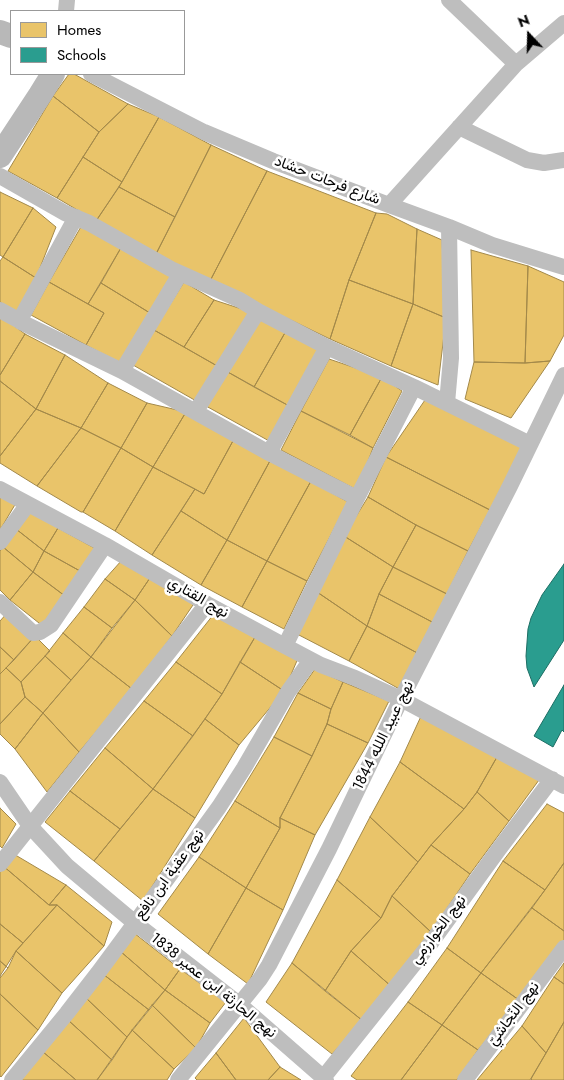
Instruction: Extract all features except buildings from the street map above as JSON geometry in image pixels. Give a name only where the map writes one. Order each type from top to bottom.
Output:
[{"type":"street","points":[[450,0],[516,64]]},
{"type":"street","name":"شارع فرحات حشاد","points":[[93,75],[204,132],[389,205],[516,64],[564,23]]},
{"type":"street","points":[[0,156],[52,75]]},
{"type":"street","points":[[459,127],[527,160],[544,163],[564,160]]},
{"type":"street","points":[[0,176],[180,274],[240,300],[327,347],[530,444]]},
{"type":"street","points":[[389,205],[492,245],[564,267]]},
{"type":"street","points":[[20,321],[76,217]]},
{"type":"street","points":[[447,403],[452,338],[449,227]]},
{"type":"street","points":[[122,371],[180,274]]},
{"type":"street","points":[[0,310],[22,323],[122,371],[269,453],[357,498]]},
{"type":"street","points":[[196,411],[258,311]]},
{"type":"street","points":[[269,453],[327,347]]},
{"type":"street","name":"نهج عبيد اللله 1844","points":[[178,1080],[260,979],[293,920],[364,778],[400,699],[510,486],[564,375]]},
{"type":"street","points":[[285,646],[357,498],[414,387]]},
{"type":"street","name":"نهج القتاري","points":[[0,489],[105,544],[207,604],[311,660],[400,699],[558,782]]},
{"type":"street","points":[[0,542],[28,504]]},
{"type":"street","points":[[0,602],[33,633],[40,632],[50,625],[105,544]]},
{"type":"street","points":[[0,864],[207,604]]},
{"type":"street","name":"نهج عقبة ابن نافع","points":[[12,1080],[67,1013],[219,807],[288,692],[311,660]]},
{"type":"street","name":"نهج الحارثة ابن عمير 1838","points":[[0,782],[30,826],[67,866],[135,923],[239,1004],[325,1079]]},
{"type":"street","name":"نهج الخوارزمي","points":[[325,1079],[430,944],[488,863],[558,782]]},
{"type":"street","name":"نهج النّجاشيّ","points":[[465,1080],[564,948]]}]
